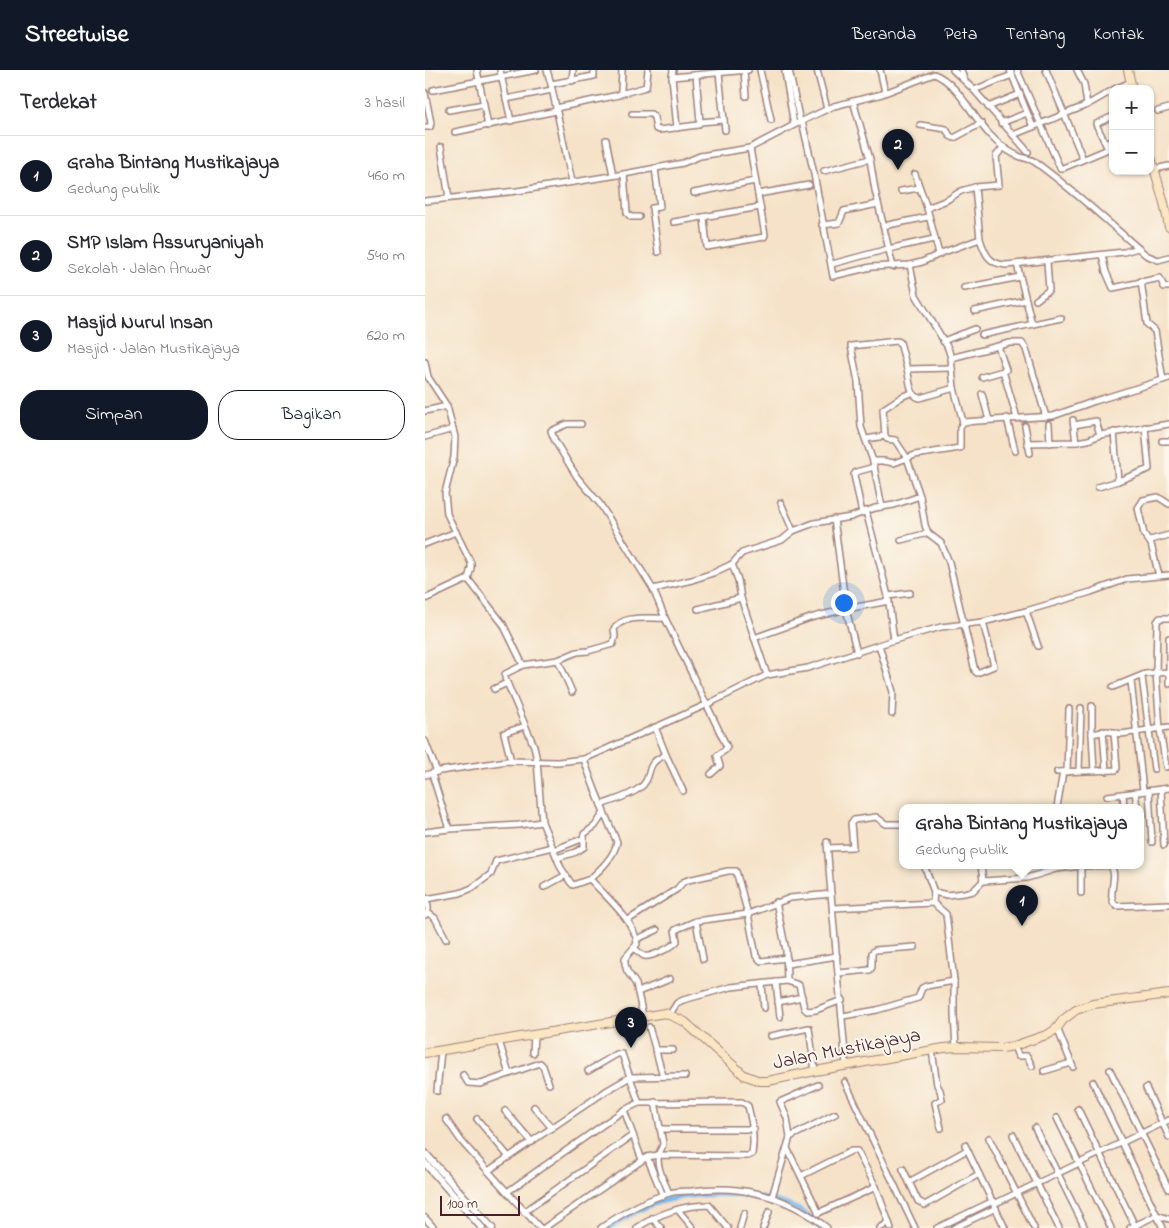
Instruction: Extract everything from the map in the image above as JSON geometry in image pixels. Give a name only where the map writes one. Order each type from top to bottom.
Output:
[{"type":"main road","points":[[1128,70],[1131,85]]},
{"type":"main road","points":[[1154,166],[1169,227]]},
{"type":"main road","name":"Jalan Mustikajaya","points":[[670,1014],[685,1022],[748,1078],[768,1081],[815,1070],[932,1050],[956,1047],[1002,1048],[1014,1046],[1049,1034],[1076,1010],[1093,1004],[1169,994]]},
{"type":"main road","points":[[425,1053],[661,1013],[670,1014]]},
{"type":"street","points":[[477,70],[488,126]]},
{"type":"street","points":[[500,70],[511,121]]},
{"type":"street","points":[[433,90],[536,70]]},
{"type":"street","points":[[547,70],[571,182]]},
{"type":"street","points":[[572,81],[573,70]]},
{"type":"street","points":[[506,99],[593,76],[594,70]]},
{"type":"street","points":[[620,94],[622,70]]},
{"type":"street","points":[[455,132],[511,121],[646,87],[648,70]]},
{"type":"street","points":[[673,70],[677,128]]},
{"type":"street","points":[[744,70],[746,96]]},
{"type":"street","points":[[672,77],[748,70]]},
{"type":"street","points":[[760,70],[771,120]]},
{"type":"street","points":[[788,70],[799,122],[814,174],[833,276],[871,267],[910,265],[931,259],[939,254],[980,239]]},
{"type":"street","points":[[819,70],[827,110]]},
{"type":"street","points":[[880,70],[885,92]]},
{"type":"street","points":[[953,70],[974,90],[1028,152]]},
{"type":"street","points":[[961,70],[965,82]]},
{"type":"street","points":[[1017,70],[1060,168],[1083,160],[1109,146],[1096,124],[1109,118]]},
{"type":"street","points":[[1046,70],[1083,160]]},
{"type":"street","points":[[1077,70],[1084,84],[1087,106]]},
{"type":"street","points":[[425,201],[517,191],[624,174],[683,163],[701,156],[750,148],[799,122],[827,110],[885,92],[934,72],[955,91],[982,123],[989,135],[1004,147],[1020,157],[1033,160],[1151,259],[1158,260],[1169,257]]},
{"type":"street","points":[[719,73],[725,130]]},
{"type":"street","points":[[974,90],[1011,73],[1033,127]]},
{"type":"street","points":[[633,114],[651,114],[654,117],[655,129],[659,130],[698,126],[700,122],[696,75]]},
{"type":"street","points":[[1013,135],[1087,106],[1109,92]]},
{"type":"street","points":[[425,93],[431,123],[430,127],[425,127]]},
{"type":"street","points":[[988,107],[1020,94]]},
{"type":"street","points":[[853,101],[870,159],[878,204],[893,267]]},
{"type":"street","points":[[449,110],[484,104]]},
{"type":"street","points":[[1159,111],[1169,108]]},
{"type":"street","points":[[1001,123],[1027,113]]},
{"type":"street","points":[[700,122],[724,120]]},
{"type":"street","points":[[920,125],[946,129],[950,136],[954,138],[982,123]]},
{"type":"street","points":[[606,140],[613,175]]},
{"type":"street","points":[[441,147],[449,198]]},
{"type":"street","points":[[927,208],[975,187],[999,185],[996,156],[1004,147]]},
{"type":"street","points":[[704,218],[707,247],[764,237],[766,233],[750,148]]},
{"type":"street","points":[[823,170],[870,159]]},
{"type":"street","points":[[1155,169],[1169,166]]},
{"type":"street","points":[[655,168],[660,206],[652,208],[658,252]]},
{"type":"street","points":[[624,174],[627,213],[631,217],[639,217]]},
{"type":"street","points":[[915,174],[927,208],[939,254]]},
{"type":"street","points":[[694,193],[755,181]]},
{"type":"street","points":[[758,194],[809,186]]},
{"type":"street","points":[[975,187],[980,239],[984,252],[992,262],[999,265],[1047,262],[1077,256],[1125,252],[1138,248]]},
{"type":"street","points":[[901,190],[919,188]]},
{"type":"street","points":[[822,225],[839,223],[844,211],[878,204]]},
{"type":"street","points":[[674,222],[760,207]]},
{"type":"street","points":[[883,226],[928,217]]},
{"type":"street","points":[[832,264],[934,239]]},
{"type":"street","points":[[1102,255],[1106,272],[1113,288],[1160,278],[1164,287],[1169,287]]},
{"type":"street","points":[[1036,300],[1049,290],[1047,262]]},
{"type":"street","points":[[1017,264],[1031,324]]},
{"type":"street","points":[[894,640],[889,598],[854,475],[856,472],[883,461],[894,464],[915,455],[960,448],[960,428],[963,422],[954,388],[951,358],[916,296],[910,265]]},
{"type":"street","points":[[964,288],[1021,277]]},
{"type":"street","points":[[1141,281],[1147,324],[1155,332],[1163,380]]},
{"type":"street","points":[[975,311],[1026,300]]},
{"type":"street","points":[[982,335],[1061,318]]},
{"type":"street","points":[[943,341],[975,329]]},
{"type":"street","points":[[883,507],[874,464],[861,427],[858,382],[851,346],[900,342],[912,393],[916,397],[920,398],[954,388]]},
{"type":"street","points":[[951,358],[1009,343],[1022,344],[1026,349],[1046,417]]},
{"type":"street","points":[[982,377],[1006,370],[999,348]]},
{"type":"street","points":[[425,362],[428,377],[447,406],[455,437],[454,457],[445,493],[447,514],[471,566],[468,579]]},
{"type":"street","points":[[907,369],[952,368]]},
{"type":"street","points":[[1003,371],[1017,418]]},
{"type":"street","points":[[963,422],[1053,416],[1169,378]]},
{"type":"street","points":[[885,436],[883,409],[903,396],[912,393]]},
{"type":"street","points":[[982,394],[989,420]]},
{"type":"street","points":[[425,411],[447,406]]},
{"type":"street","points":[[1007,418],[1015,451]]},
{"type":"street","points":[[1076,442],[1074,423],[1096,421],[1099,435]]},
{"type":"street","points":[[581,424],[567,424],[551,431],[577,477],[600,504],[653,589],[665,618],[708,704],[727,747],[717,756],[720,766],[711,774]]},
{"type":"street","points":[[1049,424],[1050,442]]},
{"type":"street","points":[[1027,443],[1076,442],[1114,432],[1169,424]]},
{"type":"street","points":[[1025,426],[1029,454]]},
{"type":"street","points":[[1098,487],[1149,469],[1145,427]]},
{"type":"street","points":[[425,437],[453,429]]},
{"type":"street","points":[[1114,432],[1118,481]]},
{"type":"street","points":[[866,439],[885,436],[887,439],[895,440],[907,458],[920,496],[928,534],[941,543],[949,562],[975,672],[980,673],[994,666],[983,622]]},
{"type":"street","points":[[1162,441],[1169,441]]},
{"type":"street","points":[[653,589],[692,580],[732,564],[742,553],[782,540],[793,531],[814,523],[851,516],[920,496]]},
{"type":"street","points":[[1159,576],[1150,540],[1144,534],[1138,508],[1143,500],[1158,497],[1169,504]]},
{"type":"street","points":[[781,503],[793,531]]},
{"type":"street","points":[[834,519],[846,609],[857,652]]},
{"type":"street","points":[[425,544],[456,532]]},
{"type":"street","points":[[901,540],[928,534]]},
{"type":"street","points":[[1150,540],[1169,535]]},
{"type":"street","points":[[732,564],[738,580],[741,598],[767,675]]},
{"type":"street","points":[[425,775],[511,761],[558,762],[583,759],[708,704],[767,675],[808,668],[941,627],[983,622],[1026,611],[1091,592],[1127,579],[1169,575]]},
{"type":"street","points":[[425,599],[468,579]]},
{"type":"street","points":[[468,579],[503,624],[523,665]]},
{"type":"street","points":[[754,638],[810,618],[910,593]]},
{"type":"street","points":[[697,610],[741,598]]},
{"type":"street","points":[[1026,611],[1038,646]]},
{"type":"street","points":[[583,759],[603,814],[612,829],[617,844],[605,864],[590,879],[573,885],[557,858],[542,822],[534,746],[507,683],[505,674],[523,665],[558,660],[577,652],[613,644],[614,629],[617,624],[626,619],[665,618]]},
{"type":"street","points":[[1166,767],[1160,729],[1156,673],[1157,622],[1160,618],[1169,618]]},
{"type":"street","points":[[1169,638],[1169,684]]},
{"type":"street","points":[[879,645],[893,692],[892,714]]},
{"type":"street","points":[[558,660],[573,692]]},
{"type":"street","points":[[1113,687],[1142,677],[1145,674],[1169,672]]},
{"type":"street","points":[[1142,677],[1154,768]]},
{"type":"street","points":[[1131,681],[1136,732],[1152,842]]},
{"type":"street","points":[[494,689],[507,683]]},
{"type":"street","points":[[1091,706],[1094,771]]},
{"type":"street","points":[[1079,771],[1081,708]]},
{"type":"street","points":[[1058,804],[1065,772],[1069,709]]},
{"type":"street","points":[[511,761],[504,732],[525,726]]},
{"type":"street","points":[[655,727],[683,791]]},
{"type":"street","points":[[1092,734],[1103,731],[1121,734],[1169,727]]},
{"type":"street","points":[[1103,731],[1106,771]]},
{"type":"street","points":[[1057,772],[1106,771],[1117,768],[1114,732]]},
{"type":"street","points":[[425,741],[449,829]]},
{"type":"street","points":[[601,805],[625,796],[641,787],[648,776],[651,764],[656,758],[666,754]]},
{"type":"street","points":[[1107,796],[1169,788]]},
{"type":"street","points":[[1161,789],[1164,845]]},
{"type":"street","points":[[1135,792],[1137,804]]},
{"type":"street","points":[[1123,794],[1124,804]]},
{"type":"street","points":[[557,858],[576,852],[584,847],[584,834],[595,826],[603,814]]},
{"type":"street","points":[[846,1065],[828,845],[853,847],[851,823],[854,820],[877,817],[886,824],[899,824]]},
{"type":"street","points":[[425,832],[542,822]]},
{"type":"street","points":[[446,938],[435,918],[426,914],[429,908],[425,898],[460,893],[472,888],[491,874],[496,861],[553,848],[584,838]]},
{"type":"street","points":[[925,869],[934,892],[933,902]]},
{"type":"street","points":[[982,869],[983,881]]},
{"type":"street","points":[[934,892],[947,895],[964,893],[973,891],[983,881],[1027,878],[1056,869]]},
{"type":"street","points":[[1081,869],[1081,893]]},
{"type":"street","points":[[1113,869],[1111,898],[1116,906],[1169,904]]},
{"type":"street","points":[[628,920],[677,888],[683,882],[728,870],[736,871],[748,914],[751,938],[758,959],[787,961],[837,956]]},
{"type":"street","points":[[544,887],[566,876]]},
{"type":"street","points":[[590,879],[628,920],[637,939],[637,944],[625,958],[625,964],[627,971],[636,984],[643,1016]]},
{"type":"street","points":[[634,948],[642,955],[649,956],[673,946],[677,941],[675,930],[696,921],[748,914],[790,898],[831,894]]},
{"type":"street","points":[[777,902],[787,961],[787,981]]},
{"type":"street","points":[[833,908],[933,902],[947,914],[954,981],[956,1047]]},
{"type":"street","points":[[696,921],[703,959]]},
{"type":"street","points":[[637,939],[657,930]]},
{"type":"street","points":[[839,973],[870,970],[872,953],[875,950],[915,948]]},
{"type":"street","points":[[638,992],[670,979]]},
{"type":"street","points":[[670,1014],[677,1003],[683,1000],[731,986],[787,981],[799,985],[804,1008],[807,1012],[821,1009],[841,1000]]},
{"type":"street","points":[[843,1016],[877,1010],[918,998],[925,986],[954,981]]},
{"type":"street","points":[[776,982],[780,1017]]},
{"type":"street","points":[[762,984],[764,1008]]},
{"type":"street","points":[[778,1002],[802,997]]},
{"type":"street","points":[[649,1027],[663,1076]]},
{"type":"street","points":[[771,1036],[809,1028],[815,1070]]},
{"type":"street","points":[[1044,1071],[1072,1065],[1057,1028]]},
{"type":"street","points":[[533,1053],[534,1035]]},
{"type":"street","points":[[499,1041],[509,1074]]},
{"type":"street","points":[[1014,1046],[1018,1056],[1027,1056],[1032,1066]]},
{"type":"street","points":[[655,1050],[673,1050]]},
{"type":"street","points":[[932,1050],[937,1085],[941,1090],[942,1098],[935,1103],[941,1128]]},
{"type":"street","points":[[437,1091],[441,1051]]},
{"type":"street","points":[[588,1071],[620,1053],[623,1055],[639,1103]]},
{"type":"street","points":[[463,1075],[468,1083],[481,1084],[541,1063],[549,1084]]},
{"type":"street","points":[[1110,1070],[1169,1189]]},
{"type":"street","points":[[488,1171],[630,1077],[685,1076]]},
{"type":"street","points":[[845,1082],[915,1228]]},
{"type":"street","points":[[1093,1082],[1163,1228]]},
{"type":"street","points":[[772,1196],[790,1137],[787,1118],[780,1102],[818,1085]]},
{"type":"street","points":[[1146,1088],[1169,1137]]},
{"type":"street","points":[[655,1102],[663,1146],[658,1155],[659,1164],[669,1193]]},
{"type":"street","points":[[507,1192],[624,1110],[639,1103],[742,1102],[748,1106],[754,1129],[752,1154],[748,1156],[658,1155],[645,1158],[544,1228]]},
{"type":"street","points":[[534,1107],[552,1128]]},
{"type":"street","points":[[1078,1109],[1134,1227],[1157,1216],[1169,1219]]},
{"type":"street","points":[[624,1110],[633,1136],[663,1196]]},
{"type":"street","points":[[505,1111],[532,1142]]},
{"type":"street","points":[[790,1137],[835,1114]]},
{"type":"street","points":[[477,1118],[509,1156]]},
{"type":"street","points":[[1057,1118],[1111,1228]]},
{"type":"street","points":[[446,1119],[462,1142],[539,1228]]},
{"type":"street","points":[[937,1228],[994,1204],[1169,1120]]},
{"type":"street","points":[[1035,1128],[1085,1228]]},
{"type":"street","points":[[660,1129],[754,1129]]},
{"type":"street","points":[[1013,1135],[1059,1228]]},
{"type":"street","points":[[524,1212],[633,1136]]},
{"type":"street","points":[[989,1138],[1033,1228]]},
{"type":"street","points":[[909,1182],[966,1147],[1005,1228]]},
{"type":"street","points":[[787,1148],[819,1213]]},
{"type":"street","points":[[801,1176],[854,1150],[857,1152],[876,1187],[890,1226],[880,1228]]},
{"type":"street","points":[[425,1153],[492,1228]]},
{"type":"street","points":[[425,1163],[482,1228]]},
{"type":"street","points":[[903,1170],[918,1201],[925,1205],[979,1174]]},
{"type":"street","points":[[813,1216],[876,1187]]},
{"type":"street","points":[[601,1228],[620,1215],[669,1193],[710,1188],[744,1190],[772,1196],[813,1216],[827,1228]]},
{"type":"street","points":[[954,1228],[994,1204]]},
{"type":"street","points":[[637,1228],[652,1218],[677,1210],[709,1205],[728,1228]]},
{"type":"street","points":[[677,1210],[693,1228]]},
{"type":"street","points":[[763,1228],[769,1212]]},
{"type":"street","points":[[740,1228],[744,1213]]},
{"type":"street","points":[[425,1218],[434,1228]]},
{"type":"street","points":[[652,1218],[661,1228]]},
{"type":"waterway","points":[[609,1228],[638,1210],[656,1203],[712,1194],[754,1197],[774,1201],[792,1207],[807,1215],[821,1228]]},
{"type":"place","name":"SMP Islam Assuryaniyah","points":[[898,170]]},
{"type":"place","name":"Graha Bintang Mustikajaya","points":[[1022,926]]},
{"type":"place","name":"Masjid Nurul Insan","points":[[631,1048]]}]
